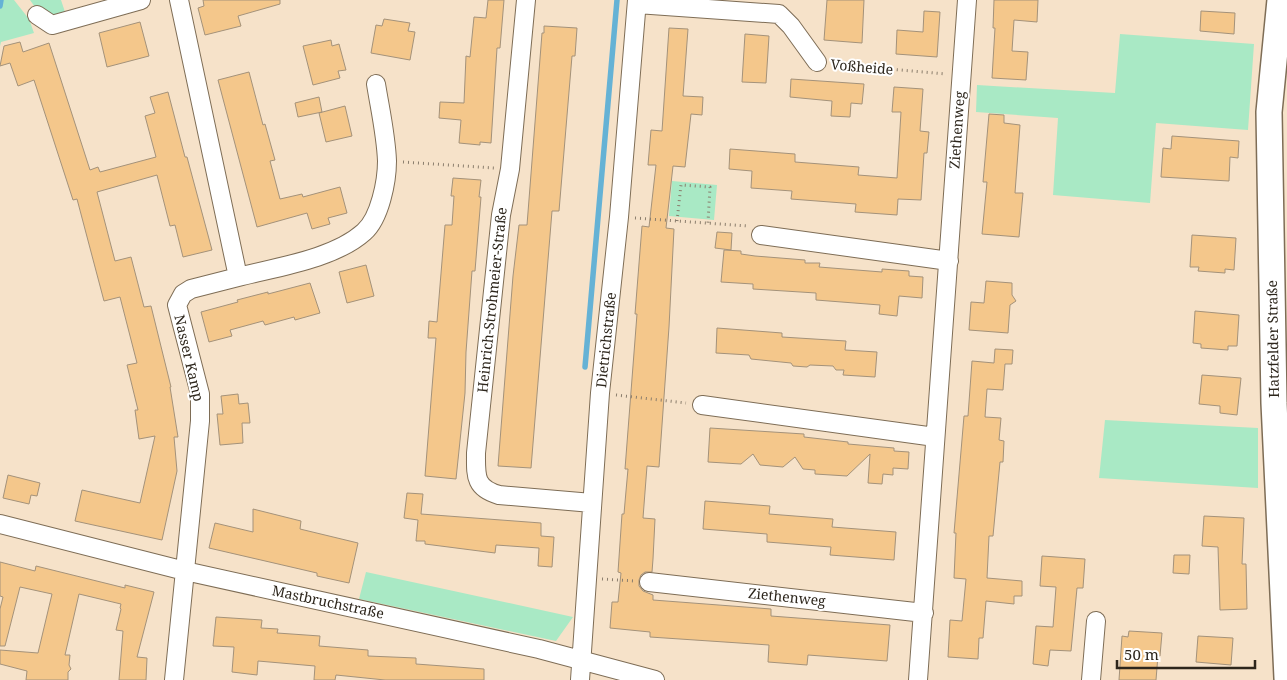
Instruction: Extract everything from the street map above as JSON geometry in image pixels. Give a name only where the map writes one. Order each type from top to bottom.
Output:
[{"type":"street","points":[[37,15],[52,25],[141,0]]},
{"type":"street","points":[[179,0],[238,277]]},
{"type":"street","name":"Heinrich-Strohmeier-Straße","points":[[526,0],[510,169],[500,225],[476,453],[476,476],[480,485],[488,491],[499,494],[592,503]]},
{"type":"street","name":"Ziethenweg","points":[[918,680],[967,0]]},
{"type":"street","name":"Voßheide","points":[[637,2],[779,14],[791,26],[817,62]]},
{"type":"street","name":"Dietrichstraße","points":[[580,680],[600,393],[619,217],[637,2]]},
{"type":"street","name":"Hatzfelder Straße","points":[[1281,16],[1270,100],[1269,151],[1274,394],[1287,678]]},
{"type":"street","name":"Nasser Kamp","points":[[185,571],[200,421],[200,394],[177,306],[183,294],[191,289],[325,254],[341,248],[365,232],[376,215],[383,194],[387,161],[376,84]]},
{"type":"street","points":[[761,234],[949,261]]},
{"type":"street","points":[[702,405],[935,438]]},
{"type":"street","name":"Mastbruchstraße","points":[[0,524],[185,571],[539,649],[655,680]]},
{"type":"street","points":[[174,680],[185,571]]},
{"type":"street","name":"Ziethenweg","points":[[649,582],[924,613]]},
{"type":"street","points":[[1091,680],[1096,621]]},
{"type":"path","name":"Voßheide","points":[[817,62],[961,76]]},
{"type":"path","points":[[387,161],[510,169]]},
{"type":"path","points":[[678,221],[681,185],[710,187],[708,223]]},
{"type":"path","points":[[619,217],[748,225],[761,234]]},
{"type":"path","points":[[600,393],[702,405]]},
{"type":"path","points":[[587,578],[649,582]]},
{"type":"green space","points":[[0,0],[14,0],[29,19],[34,33],[1,42],[0,46]]},
{"type":"green space","points":[[30,0],[61,0],[65,12],[46,18],[39,13]]},
{"type":"green space","points":[[1120,34],[1254,44],[1248,130],[1156,123],[1150,203],[1053,195],[1058,118],[976,112],[977,85],[1115,93]]},
{"type":"green space","points":[[672,181],[717,185],[714,220],[669,216]]},
{"type":"green space","points":[[1105,420],[1258,428],[1258,488],[1099,478]]},
{"type":"green space","points":[[366,572],[573,617],[556,641],[359,599]]},
{"type":"building","points":[[203,0],[280,0],[280,4],[238,16],[241,26],[205,35],[198,8],[204,6]]},
{"type":"building","points":[[488,0],[504,0],[500,48],[497,48],[491,143],[480,142],[480,145],[459,143],[461,120],[439,118],[440,102],[464,103],[466,56],[470,57],[474,17],[486,18]]},
{"type":"building","points":[[827,0],[864,0],[862,43],[824,40]]},
{"type":"building","points":[[994,0],[1038,0],[1037,22],[1014,20],[1012,51],[1028,52],[1026,80],[992,78],[995,28],[993,28]]},
{"type":"building","points":[[924,11],[940,12],[937,57],[896,54],[897,30],[923,32]]},
{"type":"building","points":[[1201,11],[1235,13],[1234,34],[1200,31]]},
{"type":"building","points":[[384,19],[410,23],[408,31],[415,32],[410,60],[371,53],[376,25],[382,26]]},
{"type":"building","points":[[140,22],[149,56],[107,67],[99,33]]},
{"type":"building","points":[[544,26],[577,28],[575,56],[572,56],[559,211],[552,211],[531,468],[498,466],[513,276],[519,225],[527,225]]},
{"type":"building","points":[[669,28],[688,29],[683,96],[703,97],[702,115],[691,114],[685,167],[673,166],[666,228],[674,229],[659,467],[647,466],[643,518],[655,519],[652,572],[645,572],[641,575],[639,586],[643,591],[653,595],[653,600],[771,609],[771,616],[890,625],[887,661],[808,655],[807,665],[768,662],[769,645],[650,637],[650,632],[610,628],[612,602],[618,602],[621,573],[618,572],[622,514],[624,514],[628,469],[625,469],[642,226],[649,227],[656,165],[648,165],[651,130],[662,131]]},
{"type":"building","points":[[745,34],[769,36],[766,83],[742,82]]},
{"type":"building","points":[[331,40],[332,46],[339,44],[346,70],[338,71],[340,78],[313,85],[303,46]]},
{"type":"building","points":[[20,42],[23,52],[49,43],[90,170],[98,167],[100,172],[156,157],[145,116],[155,113],[150,97],[168,92],[185,157],[187,157],[212,250],[183,257],[175,225],[170,226],[157,175],[97,192],[115,261],[131,257],[144,307],[151,306],[171,387],[178,437],[174,437],[177,471],[162,540],[75,521],[82,490],[140,503],[155,436],[139,439],[135,410],[138,410],[127,365],[137,363],[120,297],[104,301],[77,199],[73,200],[34,80],[18,86],[10,63],[0,66],[4,46]]},
{"type":"building","points":[[249,72],[263,125],[265,124],[275,160],[270,161],[280,199],[302,194],[303,197],[340,187],[347,213],[328,218],[330,224],[312,229],[307,213],[257,227],[218,80]]},
{"type":"building","points":[[791,79],[864,84],[862,104],[851,103],[850,117],[831,116],[832,101],[790,97]]},
{"type":"building","points":[[894,87],[923,89],[920,131],[929,132],[927,153],[924,153],[921,200],[898,199],[897,215],[855,212],[856,204],[791,199],[792,191],[751,188],[752,171],[729,169],[730,149],[795,154],[795,162],[859,167],[858,175],[897,178],[901,112],[892,112]]},
{"type":"building","points":[[319,97],[322,112],[298,117],[295,103]]},
{"type":"building","points":[[345,106],[352,136],[326,142],[319,113]]},
{"type":"building","points":[[989,114],[1004,115],[1004,123],[1020,125],[1015,193],[1023,193],[1019,237],[982,234],[987,182],[983,182]]},
{"type":"building","points":[[1172,136],[1239,141],[1238,158],[1230,157],[1229,181],[1161,177],[1163,148],[1171,149]]},
{"type":"building","points":[[453,178],[481,180],[475,271],[472,271],[465,393],[456,479],[425,476],[436,338],[428,338],[429,321],[437,322],[445,225],[452,225],[454,196],[451,196]]},
{"type":"building","points":[[717,232],[732,233],[731,250],[715,248]]},
{"type":"building","points":[[1192,235],[1236,238],[1234,270],[1225,269],[1225,273],[1198,271],[1199,267],[1190,267]]},
{"type":"building","points":[[724,250],[741,251],[741,254],[755,256],[805,260],[805,263],[820,263],[819,267],[882,272],[882,269],[909,271],[909,276],[923,277],[922,298],[899,296],[897,316],[879,314],[880,305],[816,300],[816,293],[753,289],[753,284],[721,282]]},
{"type":"building","points":[[366,265],[374,296],[347,303],[339,272]]},
{"type":"building","points":[[986,281],[1012,283],[1012,295],[1016,301],[1010,305],[1008,333],[969,330],[971,302],[984,303]]},
{"type":"building","points":[[310,283],[320,313],[295,320],[294,317],[265,325],[263,321],[230,330],[232,336],[209,342],[201,312],[238,302],[237,300]]},
{"type":"building","points":[[1195,311],[1239,315],[1237,346],[1228,346],[1228,350],[1201,348],[1201,344],[1193,343]]},
{"type":"building","points":[[717,328],[782,333],[782,337],[846,341],[845,350],[877,352],[875,377],[843,375],[844,370],[836,370],[833,366],[793,366],[791,363],[751,359],[749,355],[716,353]]},
{"type":"building","points":[[995,349],[1013,350],[1012,364],[1005,364],[1003,390],[987,389],[985,417],[1001,418],[999,440],[1004,441],[1003,462],[1000,462],[993,536],[989,536],[987,578],[1022,581],[1022,596],[1014,596],[1014,604],[986,601],[983,638],[979,638],[978,659],[948,657],[950,620],[962,621],[966,579],[954,578],[956,533],[954,533],[964,416],[968,416],[972,361],[994,363]]},
{"type":"building","points":[[1202,375],[1241,378],[1237,415],[1220,413],[1220,406],[1199,404]]},
{"type":"building","points":[[238,394],[239,404],[248,403],[250,423],[242,423],[243,443],[220,445],[217,414],[223,414],[221,396]]},
{"type":"building","points":[[710,428],[804,434],[804,437],[848,442],[848,444],[894,448],[894,451],[909,452],[908,469],[893,468],[893,475],[883,474],[882,484],[868,483],[870,454],[847,476],[815,474],[815,470],[803,469],[795,457],[783,467],[760,465],[753,454],[741,464],[708,462]]},
{"type":"building","points":[[8,475],[40,483],[37,496],[31,495],[29,504],[3,498]]},
{"type":"building","points":[[407,493],[423,494],[421,514],[541,523],[541,536],[554,537],[552,567],[538,566],[539,548],[496,545],[495,553],[425,544],[425,541],[416,541],[418,520],[404,518]]},
{"type":"building","points":[[705,501],[770,506],[769,514],[833,519],[832,527],[896,532],[894,560],[830,555],[831,547],[767,542],[767,534],[703,529]]},
{"type":"building","points":[[253,509],[301,521],[300,529],[358,543],[349,583],[317,576],[317,573],[209,548],[215,523],[253,532]]},
{"type":"building","points":[[1204,516],[1244,518],[1242,564],[1246,564],[1247,609],[1220,610],[1218,547],[1202,546]]},
{"type":"building","points":[[1174,555],[1190,555],[1189,574],[1173,573]]},
{"type":"building","points":[[1042,556],[1085,559],[1083,588],[1077,588],[1071,651],[1050,650],[1048,666],[1033,664],[1036,626],[1053,627],[1056,587],[1040,586]]},
{"type":"building","points":[[0,562],[35,571],[36,566],[125,588],[125,585],[154,592],[137,657],[147,658],[146,680],[119,680],[123,631],[116,630],[121,604],[79,594],[65,655],[70,655],[69,665],[71,669],[68,672],[68,680],[26,680],[27,671],[0,664],[0,650],[38,653],[52,594],[20,587],[5,646],[0,646],[0,609],[3,597],[0,596]]},
{"type":"building","points":[[216,617],[262,620],[261,628],[278,629],[277,633],[320,636],[319,646],[368,650],[368,656],[416,658],[416,664],[484,669],[484,680],[385,680],[336,675],[335,680],[314,680],[315,666],[258,661],[257,675],[232,672],[234,647],[213,646]]},
{"type":"building","points":[[1129,631],[1162,633],[1156,680],[1119,680],[1122,636],[1128,637]]},
{"type":"building","points":[[1198,636],[1233,638],[1231,665],[1196,662]]},
{"type":"waterway","points":[[0,6],[1,0]]},
{"type":"waterway","points":[[585,367],[617,0]]}]
